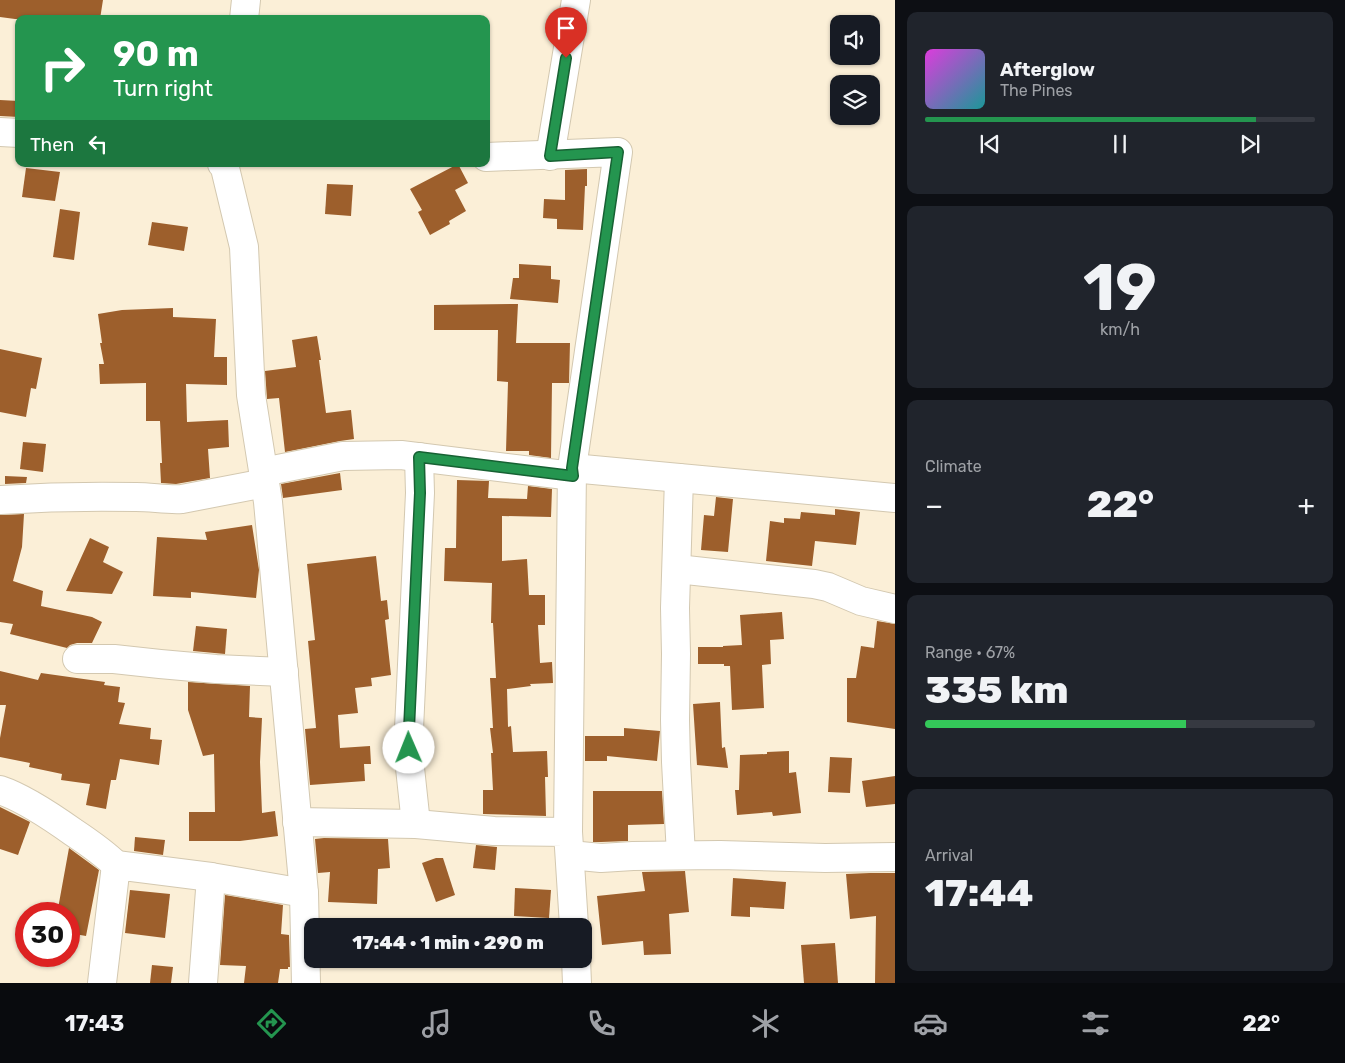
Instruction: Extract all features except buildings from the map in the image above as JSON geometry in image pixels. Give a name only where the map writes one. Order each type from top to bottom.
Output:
[{"type":"street","points":[[244,15],[246,0]]},
{"type":"street","points":[[550,156],[576,0]]},
{"type":"street","points":[[0,132],[15,133]]},
{"type":"street","points":[[490,157],[618,152],[572,472],[569,843],[574,918]]},
{"type":"street","points":[[224,167],[244,247],[251,395],[264,477],[304,893],[306,983]]},
{"type":"street","points":[[0,500],[63,496],[139,497],[182,500],[344,456],[401,455],[572,472],[679,478],[895,498]]},
{"type":"street","points":[[416,824],[410,768],[409,729],[420,493],[419,457]]},
{"type":"street","points":[[679,478],[675,608],[675,745],[681,855]]},
{"type":"street","points":[[677,569],[814,584],[828,587],[861,601],[895,609]]},
{"type":"street","points":[[77,659],[114,659],[216,669],[284,672]]},
{"type":"street","points":[[0,790],[8,792],[50,816],[102,851],[116,864],[211,877],[304,893]]},
{"type":"street","points":[[297,822],[416,824],[494,832],[569,843],[601,858],[681,855],[825,858],[895,857]]},
{"type":"street","points":[[102,983],[116,864]]},
{"type":"street","points":[[203,983],[211,877]]},
{"type":"street","points":[[576,968],[577,983]]},
{"type":"route","points":[[409,748],[417,527],[420,493],[419,457],[573,476],[572,468],[618,152],[550,156],[566,58]]}]
